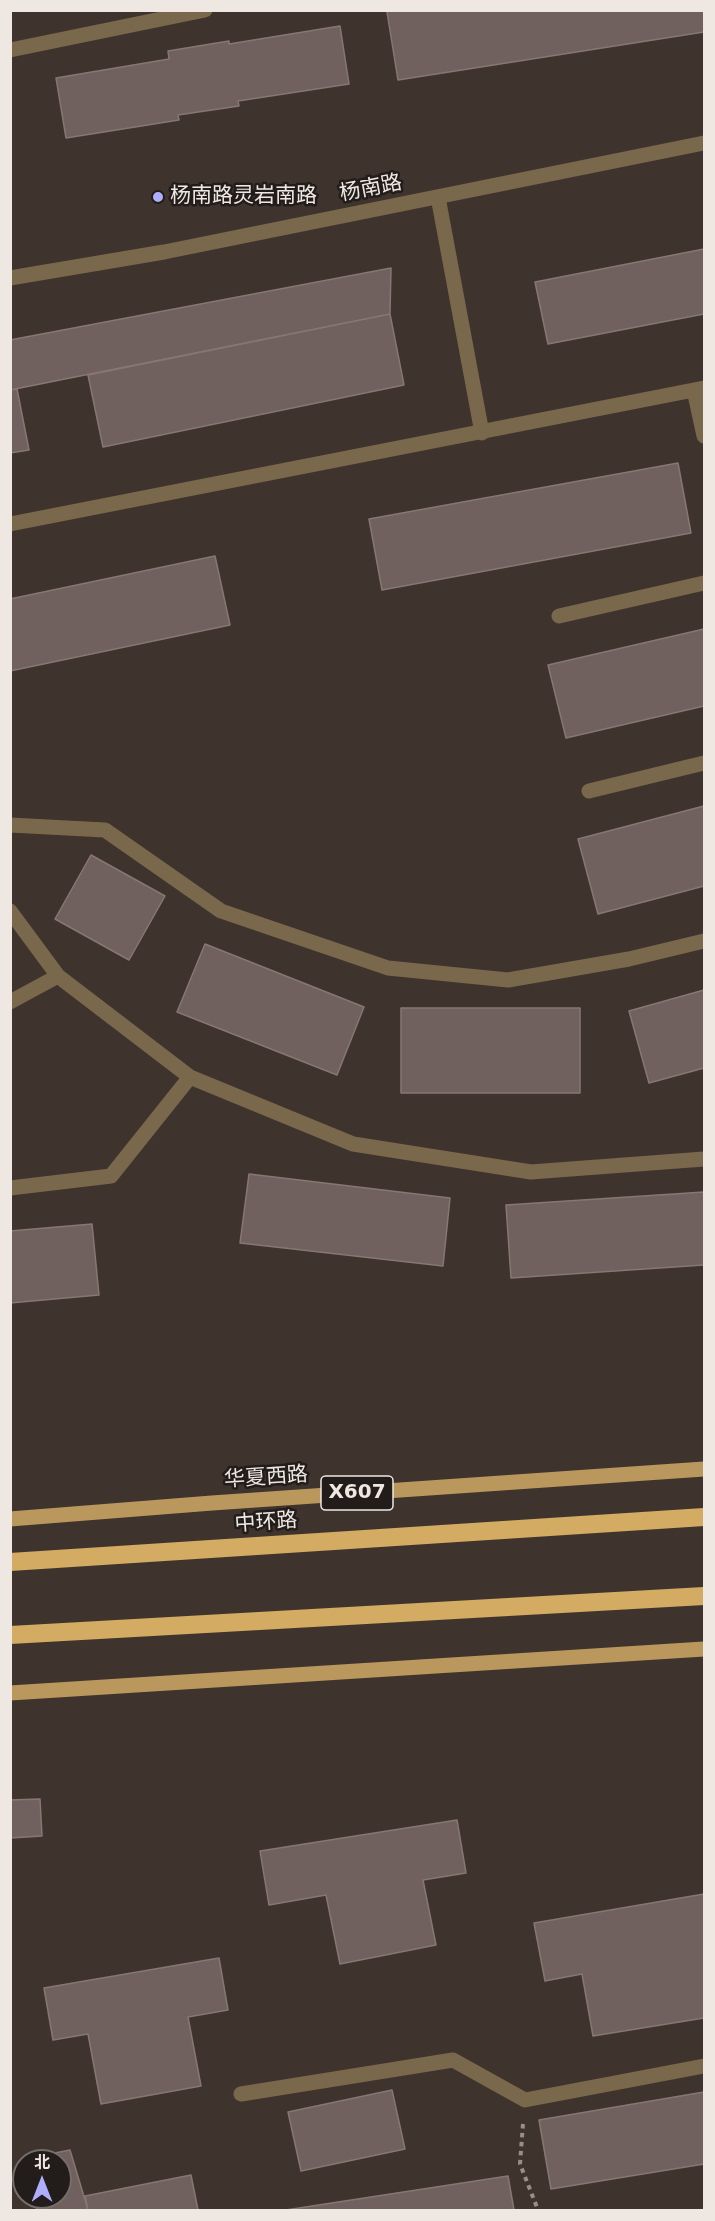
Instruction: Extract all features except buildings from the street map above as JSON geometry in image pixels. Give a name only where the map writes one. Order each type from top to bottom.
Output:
[{"type":"highway","name":"中环路","points":[[10,1562],[705,1516]]},
{"type":"highway","points":[[10,1635],[705,1596]]},
{"type":"main road","name":"华夏西路","points":[[10,1519],[705,1469]]},
{"type":"main road","points":[[10,1693],[705,1649]]},
{"type":"street","points":[[10,50],[205,10]]},
{"type":"street","name":"杨南路","points":[[10,278],[164,252],[705,143]]},
{"type":"street","points":[[438,197],[482,433]]},
{"type":"street","points":[[10,524],[699,389],[705,436]]},
{"type":"street","points":[[559,616],[705,584]]},
{"type":"street","points":[[589,791],[705,763]]},
{"type":"street","points":[[10,825],[105,830],[221,911],[388,968],[508,980],[629,959],[705,941]]},
{"type":"street","points":[[10,910],[58,976],[190,1077],[353,1144],[531,1172],[705,1159]]},
{"type":"street","points":[[10,1002],[58,976]]},
{"type":"street","points":[[10,1188],[111,1176],[190,1077]]},
{"type":"street","points":[[241,2094],[453,2060],[525,2100],[705,2066]]},
{"type":"path","points":[[525,2100],[520,2164],[538,2211]]},
{"type":"place","name":"杨南路灵岩南路","points":[[158,197]]}]
